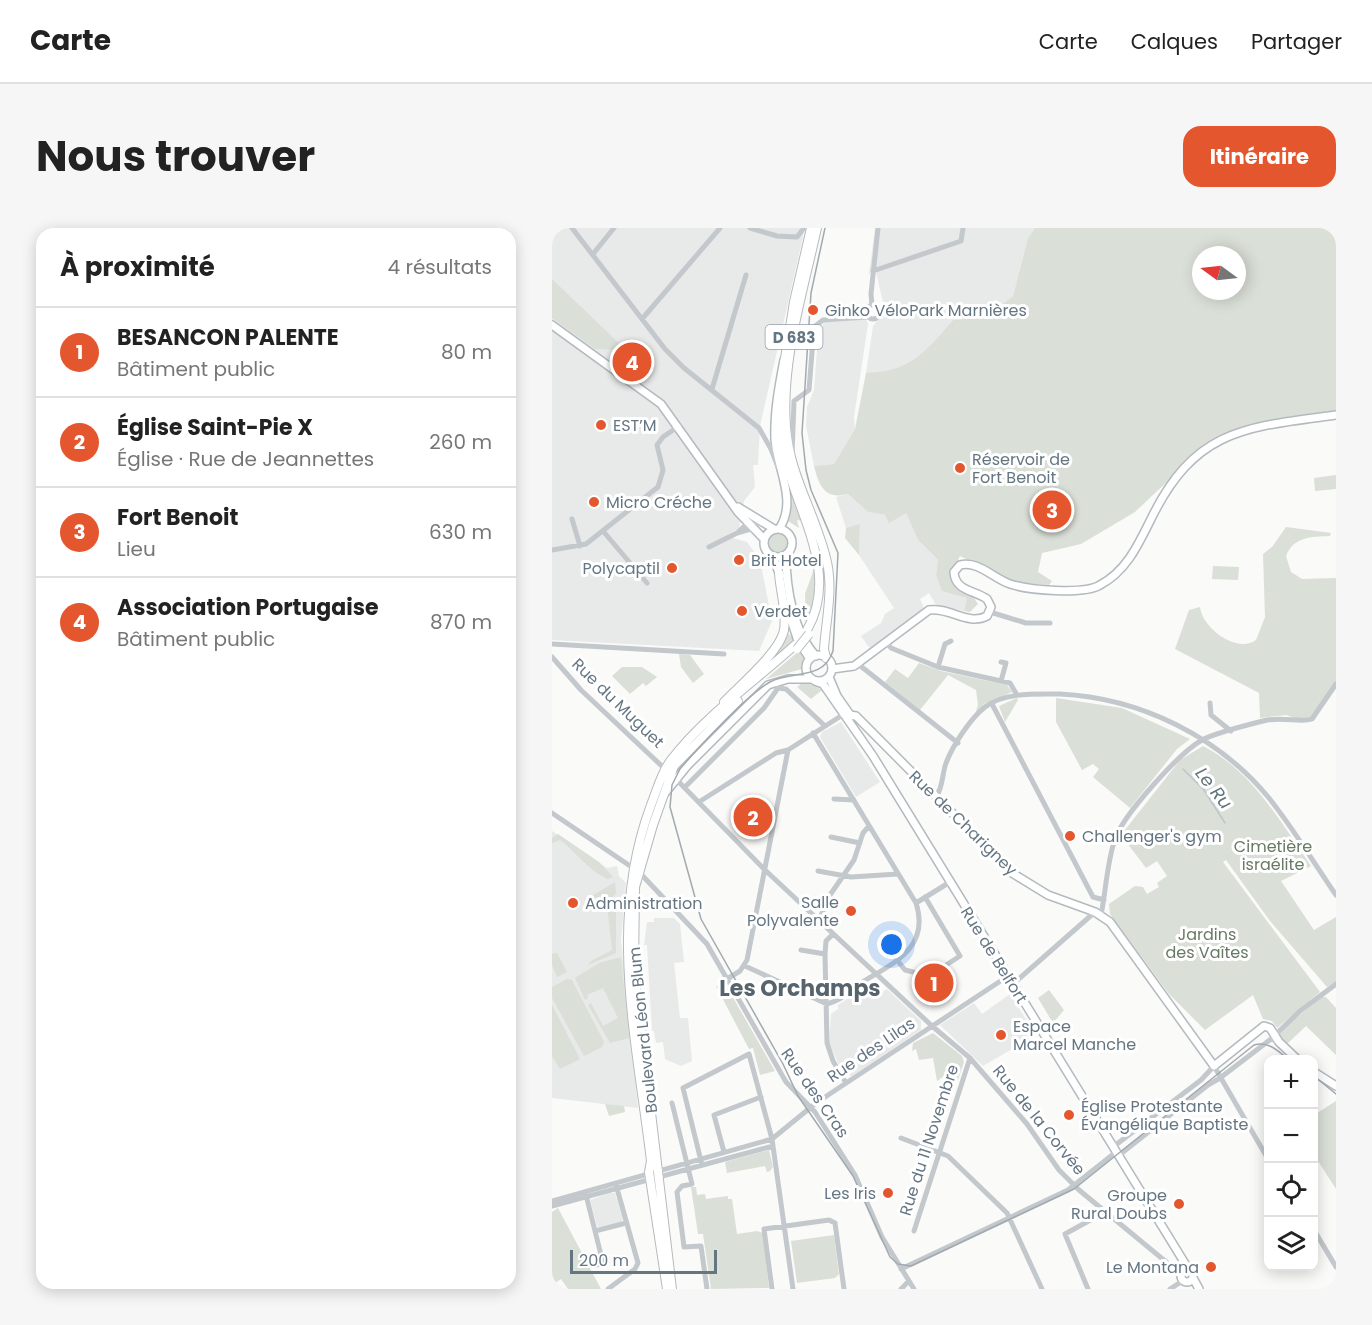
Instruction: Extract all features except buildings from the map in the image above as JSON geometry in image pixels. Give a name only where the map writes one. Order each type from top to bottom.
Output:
[{"type":"main road","name":"D 683","points":[[777,529],[787,513],[788,501],[775,441],[777,395],[811,228]]},
{"type":"main road","name":"D 683","points":[[817,228],[787,378],[786,427],[790,459],[827,560],[829,578],[824,649],[826,658]]},
{"type":"main road","points":[[552,325],[661,404],[679,426],[733,503],[764,539],[766,551],[773,556],[779,573],[798,641],[813,658],[826,658],[832,669],[829,677],[822,681],[788,679],[768,686],[670,774]]},
{"type":"main road","points":[[786,352],[780,410],[785,460],[821,572],[819,600],[808,632]]},
{"type":"main road","points":[[832,669],[858,664],[929,610],[944,610],[974,620],[983,618],[990,612],[987,599],[957,584],[954,572],[960,565],[975,566],[1006,583],[1023,587],[1067,590],[1100,586],[1129,559],[1166,492],[1187,463],[1200,452],[1264,423],[1336,415]]},
{"type":"main road","points":[[790,459],[822,562],[824,583],[820,608],[808,632],[796,647]]},
{"type":"main road","points":[[733,503],[763,524],[787,532],[792,538],[792,546],[786,555],[795,617],[813,658]]},
{"type":"main road","points":[[764,539],[777,529]]},
{"type":"main road","points":[[773,556],[786,555]]},
{"type":"main road","points":[[710,718],[780,640],[784,620],[779,573]]},
{"type":"main road","name":"Boulevard Léon Blum","points":[[672,1289],[634,970],[636,870],[670,774],[710,718],[796,647]]},
{"type":"main road","name":"Boulevard Léon Blum","points":[[667,1289],[650,1175],[651,1160],[627,966],[636,870],[645,822],[678,762],[796,647]]},
{"type":"main road","points":[[813,658],[806,669],[813,680]]},
{"type":"main road","name":"Rue de Belfort","points":[[829,677],[847,715],[1173,1246],[1186,1276],[1198,1289]]},
{"type":"main road","name":"Rue de Belfort","points":[[813,680],[822,684],[847,715]]},
{"type":"main road","name":"Rue de Charigney","points":[[847,715],[936,797],[1012,873],[1048,896],[1098,913],[1110,922],[1214,1066]]},
{"type":"main road","name":"Rue de Belfort","points":[[860,725],[873,756]]},
{"type":"main road","points":[[1214,1066],[1261,1028],[1267,1026],[1279,1042],[1294,1055]]},
{"type":"main road","points":[[1318,1075],[1336,1086]]},
{"type":"street","points":[[572,228],[677,361],[759,428],[771,449],[782,480]]},
{"type":"street","points":[[593,254],[614,228]]},
{"type":"street","points":[[642,319],[720,228]]},
{"type":"street","points":[[750,228],[777,236],[797,237],[804,228]]},
{"type":"street","points":[[872,305],[878,228]]},
{"type":"street","points":[[873,271],[961,241],[963,228]]},
{"type":"street","points":[[712,389],[746,275]]},
{"type":"street","points":[[790,459],[793,451],[794,401],[809,390],[814,327],[823,320],[867,317],[873,320],[880,315],[878,307],[872,305]]},
{"type":"street","points":[[867,317],[866,309],[872,305]]},
{"type":"street","points":[[552,550],[580,546],[603,531],[658,487],[663,470],[657,445],[663,437],[679,426]]},
{"type":"street","points":[[572,519],[580,546]]},
{"type":"street","points":[[737,533],[748,522],[763,524]]},
{"type":"street","points":[[710,547],[737,533],[754,528]]},
{"type":"street","points":[[603,531],[647,583]]},
{"type":"street","points":[[990,612],[1026,622],[1050,623]]},
{"type":"street","points":[[938,667],[945,644],[951,641]]},
{"type":"street","points":[[552,644],[724,654]]},
{"type":"street","points":[[886,644],[938,667],[1012,685],[1017,695]]},
{"type":"street","name":"Rue du Muguet","points":[[552,657],[581,690],[685,787],[765,870],[819,920]]},
{"type":"street","points":[[1001,662],[1006,663],[1001,681]]},
{"type":"street","points":[[858,664],[958,743]]},
{"type":"street","points":[[1013,984],[1098,913],[1104,900],[1112,850],[1119,831],[1181,754],[1203,739],[1265,720],[1291,717],[1306,721],[1312,719],[1336,684]]},
{"type":"street","points":[[685,787],[764,708],[778,688],[786,689],[825,726]]},
{"type":"street","points":[[936,797],[946,762],[978,715],[992,704],[1017,695],[1095,697],[1161,718],[1203,739],[1240,767],[1269,799],[1336,895]]},
{"type":"street","points":[[1210,703],[1211,715],[1231,731]]},
{"type":"street","points":[[992,704],[1093,897],[1104,900]]},
{"type":"street","points":[[699,802],[776,753],[788,750],[813,733],[847,715]]},
{"type":"street","points":[[745,966],[827,1004],[845,998],[857,985],[897,960],[912,947],[918,934],[920,918],[916,903],[813,733]]},
{"type":"street","points":[[727,979],[745,966],[788,750]]},
{"type":"street","points":[[834,799],[854,801]]},
{"type":"street","name":"Rue des Cras","points":[[552,813],[636,870],[707,944],[786,1082],[811,1107],[855,1175],[882,1237],[914,1289]]},
{"type":"street","points":[[869,826],[854,860],[830,895],[819,920],[877,974]]},
{"type":"street","points":[[831,837],[860,843]]},
{"type":"street","points":[[818,871],[864,877],[898,874]]},
{"type":"street","points":[[916,903],[950,882]]},
{"type":"street","points":[[897,960],[905,970],[927,976],[960,956],[925,897]]},
{"type":"street","points":[[833,934],[826,941],[825,954],[829,1050],[846,1083]]},
{"type":"street","points":[[801,950],[825,954]]},
{"type":"street","name":"Rue de la Corvée","points":[[877,974],[970,1058],[1023,1119],[1059,1170],[1075,1186],[1186,1276]]},
{"type":"street","name":"Rue des Lilas","points":[[772,1142],[811,1107],[1008,976]]},
{"type":"street","points":[[1275,1035],[1300,1011],[1336,984]]},
{"type":"street","points":[[1116,1152],[1271,1039],[1279,1042]]},
{"type":"street","points":[[701,1162],[683,1088],[749,1054],[772,1142],[793,1289]]},
{"type":"street","name":"Rue du 11 Novembre","points":[[914,1231],[970,1058]]},
{"type":"street","points":[[901,1269],[1075,1186],[1193,1087],[1214,1066],[1264,1151]]},
{"type":"street","points":[[724,1152],[714,1115],[761,1097]]},
{"type":"street","points":[[672,1103],[692,1184],[682,1186],[677,1192],[684,1247],[701,1246],[707,1289]]},
{"type":"street","points":[[901,1138],[940,1151],[948,1156],[1010,1217],[1042,1289]]},
{"type":"street","points":[[701,1162],[724,1152],[772,1142]]},
{"type":"street","points":[[554,1202],[772,1142]]},
{"type":"street","points":[[608,1289],[635,1269],[638,1263],[616,1185]]},
{"type":"street","points":[[586,1193],[603,1263],[596,1265]]},
{"type":"street","points":[[1088,1289],[1065,1233],[1105,1212]]},
{"type":"street","points":[[772,1289],[764,1228],[834,1221],[844,1289]]},
{"type":"street","points":[[595,1231],[626,1223]]},
{"type":"street","points":[[1318,1237],[1336,1267]]},
{"type":"street","points":[[1170,1289],[1186,1276]]},
{"type":"street","points":[[901,1289],[909,1281]]},
{"type":"shaded area","points":[[552,228],[805,228],[760,426],[758,465],[753,465],[755,487],[744,501],[739,528],[726,536],[747,542],[760,560],[772,621],[759,651],[552,640]]},
{"type":"shaded area","points":[[875,228],[1035,228],[1028,238],[1013,296],[985,317],[953,320],[922,356],[904,366],[887,373],[866,373],[873,326],[885,311],[876,272],[869,274]]},
{"type":"shaded area","points":[[866,319],[868,324],[854,417],[855,429],[834,464],[814,466],[806,426],[807,407],[814,390],[818,336],[824,322]]},
{"type":"shaded area","points":[[848,494],[868,512],[885,515],[906,513],[918,540],[938,560],[936,575],[968,597],[964,611],[936,605],[929,593],[920,599],[924,608],[872,650],[868,646],[861,636],[881,623],[885,614],[894,608],[859,555],[860,525],[846,528],[836,497]]},
{"type":"shaded area","points":[[841,722],[880,782],[856,797],[820,737],[822,732]]},
{"type":"shaded area","points":[[552,831],[607,868],[617,866],[619,876],[626,883],[621,940],[638,1108],[552,1098]]},
{"type":"shaded area","points":[[654,918],[674,918],[680,924],[684,962],[674,963],[680,1018],[688,1018],[692,1061],[681,1066],[665,1059],[663,1042],[656,1043],[654,1031],[652,1031],[647,945],[644,945],[647,922],[654,922]]},
{"type":"shaded area","points":[[869,984],[879,994],[887,989],[921,1021],[921,1030],[852,1076],[843,1074],[829,1043],[831,1014],[838,1009],[838,1005]]},
{"type":"shaded area","points":[[1010,994],[1036,1035],[983,1066],[940,1025],[974,1003],[982,1014]]},
{"type":"shaded area","points":[[615,1193],[623,1219],[621,1222],[599,1227],[590,1200]]},
{"type":"green space","points":[[1035,228],[1336,228],[1336,412],[1257,423],[1206,445],[1135,512],[1081,544],[1042,553],[1038,572],[1052,581],[1049,585],[1019,583],[1006,579],[960,556],[950,576],[953,585],[972,595],[978,604],[970,612],[964,611],[967,598],[942,591],[936,575],[938,560],[918,540],[906,513],[889,523],[885,515],[868,512],[848,494],[828,493],[818,480],[814,466],[834,464],[855,429],[866,373],[882,372],[906,364],[925,351],[953,320],[985,317],[1013,296],[1028,238]]},
{"type":"green space","points":[[552,279],[626,350],[595,349],[552,318]]},
{"type":"green space","points":[[778,416],[803,521],[797,520],[799,528],[788,521],[792,502],[782,467]]},
{"type":"green space","points":[[1336,475],[1336,489],[1315,491],[1314,478]]},
{"type":"green space","points":[[860,524],[859,555],[845,538],[846,528]]},
{"type":"green space","points":[[1286,527],[1331,533],[1330,536],[1310,537],[1298,541],[1289,549],[1286,556],[1291,572],[1302,579],[1336,578],[1336,681],[1310,720],[1303,721],[1286,715],[1260,718],[1259,693],[1175,649],[1189,610],[1200,607],[1207,623],[1222,637],[1240,644],[1256,640],[1265,617],[1263,554],[1272,547]]},
{"type":"green space","points":[[778,533],[785,536],[788,543],[785,550],[778,553],[771,550],[768,543],[771,536]]},
{"type":"green space","points":[[817,561],[818,597],[806,628],[805,594]]},
{"type":"green space","points":[[1213,566],[1239,567],[1238,580],[1212,579]]},
{"type":"green space","points":[[785,630],[796,641],[751,683]]},
{"type":"green space","points":[[799,651],[804,658],[802,669],[766,679]]},
{"type":"green space","points":[[679,654],[690,655],[704,674],[693,683],[681,667]]},
{"type":"green space","points":[[919,663],[941,671],[1007,685],[1012,692],[984,704],[975,714],[978,705],[976,690],[948,675],[920,710],[885,682],[895,669],[908,678]]},
{"type":"green space","points":[[622,667],[642,667],[657,677],[646,686],[643,683],[630,694],[612,676]]},
{"type":"green space","points":[[805,681],[822,690],[811,699],[797,687]]},
{"type":"green space","points":[[1017,698],[1018,700],[1005,722],[999,706]]},
{"type":"green space","points":[[1056,698],[1122,708],[1190,739],[1177,749],[1130,808],[1093,777],[1099,769],[1093,764],[1082,770],[1056,722]]},
{"type":"green space","name":"Jardins des Vaîtes","points":[[1203,746],[1220,756],[1251,783],[1311,866],[1281,881],[1314,930],[1336,917],[1336,982],[1327,987],[1270,921],[1226,860],[1223,862],[1320,992],[1277,1028],[1272,1021],[1263,1019],[1253,995],[1205,1030],[1169,994],[1110,914],[1109,904],[1135,886],[1143,887],[1147,894],[1159,887],[1157,883],[1167,876],[1157,861],[1146,868],[1121,835],[1180,760]]},
{"type":"green space","points":[[558,834],[599,862],[613,877],[608,879],[595,872],[560,840],[552,843],[552,838]]},
{"type":"green space","points":[[615,882],[616,894],[607,902],[605,896],[585,900]]},
{"type":"green space","points":[[616,898],[616,953],[588,965],[591,961],[612,950],[607,904]]},
{"type":"green space","points":[[557,953],[567,972],[557,977],[552,965],[552,954]]},
{"type":"green space","points":[[621,957],[629,1038],[610,1043],[588,1005],[591,1003],[603,1026],[618,1018],[603,988],[587,995],[588,998],[585,1000],[575,978],[599,963]]},
{"type":"green space","points":[[567,979],[572,980],[604,1042],[602,1047],[584,1056],[552,998],[552,987]]},
{"type":"green space","points":[[716,986],[727,987],[775,1071],[760,1075],[753,1048],[749,1049]]},
{"type":"green space","points":[[1049,990],[1064,1010],[1053,1023],[1038,998]]},
{"type":"green space","points":[[1322,997],[1326,997],[1336,1008],[1336,1055],[1306,1026],[1287,1044],[1277,1033]]},
{"type":"green space","points":[[552,1005],[580,1059],[560,1069],[552,1056]]},
{"type":"green space","points":[[933,1033],[962,1056],[964,1062],[958,1080],[951,1071],[937,1081],[933,1058],[919,1060],[916,1049],[912,1051],[913,1043]]},
{"type":"green space","points":[[1336,1101],[1336,1189],[1318,1161],[1318,1112]]},
{"type":"green space","points":[[605,1104],[624,1106],[625,1112],[609,1116]]},
{"type":"green space","points":[[769,1150],[773,1167],[770,1171],[767,1172],[765,1166],[727,1173],[725,1162]]},
{"type":"green space","points":[[691,1187],[696,1187],[697,1195],[705,1194],[706,1199],[728,1196],[728,1199],[732,1199],[737,1234],[757,1231],[763,1233],[769,1288],[711,1289],[703,1234],[698,1234]]},
{"type":"green space","points":[[558,1208],[601,1289],[568,1289],[561,1279],[552,1285],[552,1212]]},
{"type":"green space","points":[[834,1235],[839,1274],[835,1278],[797,1283],[791,1241]]},
{"type":"waterway","name":"Le Ru","points":[[1183,769],[1204,790],[1225,823]]},
{"type":"tram line","points":[[825,228],[811,293],[802,433],[806,470],[811,490],[838,553],[833,651],[822,667],[815,671],[770,682],[737,709],[680,769],[672,785],[670,807],[701,919],[783,1064],[798,1096],[853,1176],[890,1257],[898,1264],[911,1266],[1074,1189],[1254,1045],[1264,1044],[1283,1055]]},
{"type":"tram line","points":[[1318,1079],[1336,1094]]},
{"type":"place","name":"Ginko VéloPark Marnières","points":[[813,310]]},
{"type":"place","name":"Association Portugaise","points":[[632,362]]},
{"type":"place","name":"EST’M","points":[[601,425]]},
{"type":"place","name":"Réservoir de Fort Benoit","points":[[960,468]]},
{"type":"place","name":"Micro Créche","points":[[594,502]]},
{"type":"place","name":"Fort Benoit","points":[[1052,510]]},
{"type":"place","name":"Brit Hotel","points":[[739,560]]},
{"type":"place","name":"Polycaptil","points":[[672,568]]},
{"type":"place","name":"Verdet","points":[[742,611]]},
{"type":"place","name":"Église Saint-Pie X","points":[[753,817]]},
{"type":"place","name":"Challenger's gym","points":[[1070,836]]},
{"type":"place","name":"Administration","points":[[573,903]]},
{"type":"place","name":"Salle Polyvalente","points":[[851,911]]},
{"type":"place","name":"BESANCON PALENTE","points":[[934,983]]},
{"type":"place","name":"Espace Marcel Manche","points":[[1001,1035]]},
{"type":"place","name":"Église Protestante Évangélique Baptiste","points":[[1069,1115]]},
{"type":"place","name":"Les Iris","points":[[888,1193]]},
{"type":"place","name":"Groupe Rural Doubs","points":[[1179,1204]]},
{"type":"place","name":"Le Montana","points":[[1211,1267]]},
{"type":"district","name":"Les Orchamps","points":[[800,988]]},
{"type":"park label","name":"Cimetière israélite","points":[[1273,855]]}]
